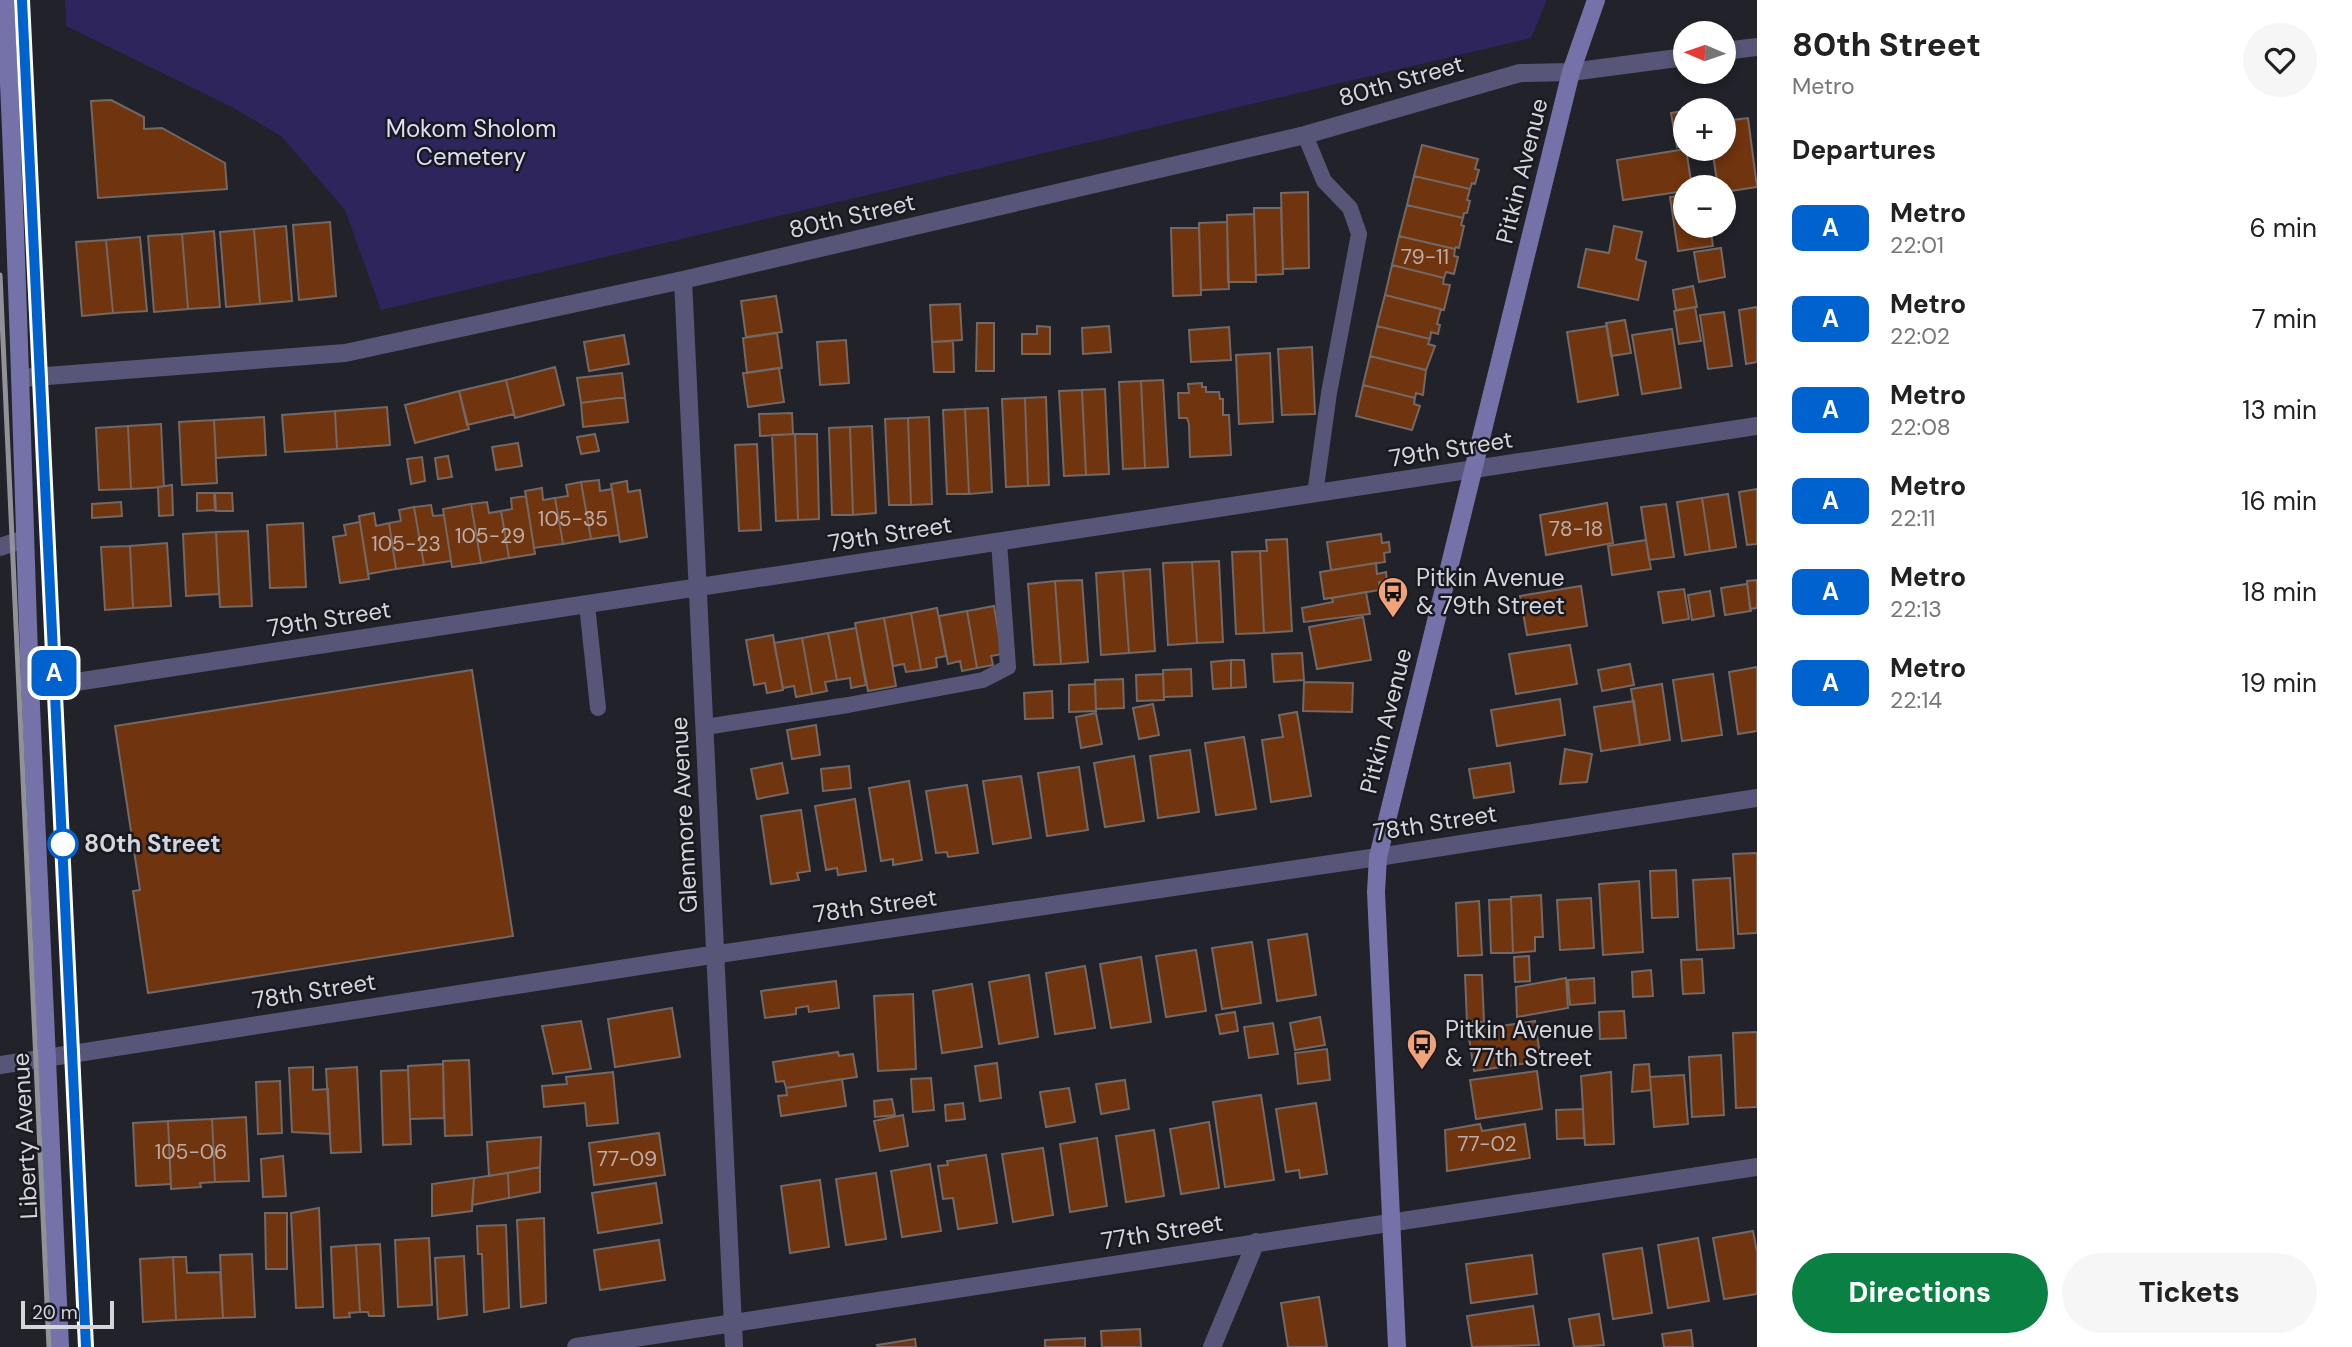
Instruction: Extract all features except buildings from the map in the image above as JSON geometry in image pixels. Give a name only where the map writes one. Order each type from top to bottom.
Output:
[{"type":"street","name":"Liberty Avenue","points":[[5,0],[7,153],[21,379],[30,690],[60,1347]]},
{"type":"street","name":"Pitkin Avenue","points":[[1396,1347],[1376,892],[1378,857],[1571,72],[1596,0]]},
{"type":"street","points":[[1736,50],[1757,47]]},
{"type":"street","name":"80th Street","points":[[21,379],[345,354],[683,280],[1306,135],[1520,73],[1571,72],[1673,59]]},
{"type":"street","name":"Glenmore Avenue","points":[[683,280],[734,1347]]},
{"type":"street","name":"79th Street","points":[[30,690],[1757,426]]},
{"type":"street","points":[[0,547],[25,539]]},
{"type":"street","name":"78th Street","points":[[0,1065],[715,954],[1378,857],[1757,798]]},
{"type":"street","name":"77th Street","points":[[576,1347],[1757,1167]]},
{"type":"street","points":[[1212,1347],[1256,1242]]},
{"type":"lane","points":[[1306,135],[1324,181],[1350,208],[1359,234],[1329,393],[1315,494]]},
{"type":"lane","points":[[705,727],[848,705],[983,680],[1008,667],[999,542]]},
{"type":"lane","points":[[587,605],[598,708]]},
{"type":"green space","name":"Mokom Sholom Cemetery","points":[[65,0],[1547,0],[1531,38],[381,310],[345,210],[281,136],[232,107],[66,26]]},
{"type":"railway","points":[[22,0],[86,1347]]},
{"type":"railway","points":[[0,275],[49,1347]]},
{"type":"metro line","name":"A","points":[[22,0],[86,1347]]},
{"type":"place","name":"Pitkin Avenue & 79th Street","points":[[1393,619]]},
{"type":"place","name":"80th Street","points":[[63,844]]},
{"type":"place","name":"Pitkin Avenue & 77th Street","points":[[1422,1071]]}]
